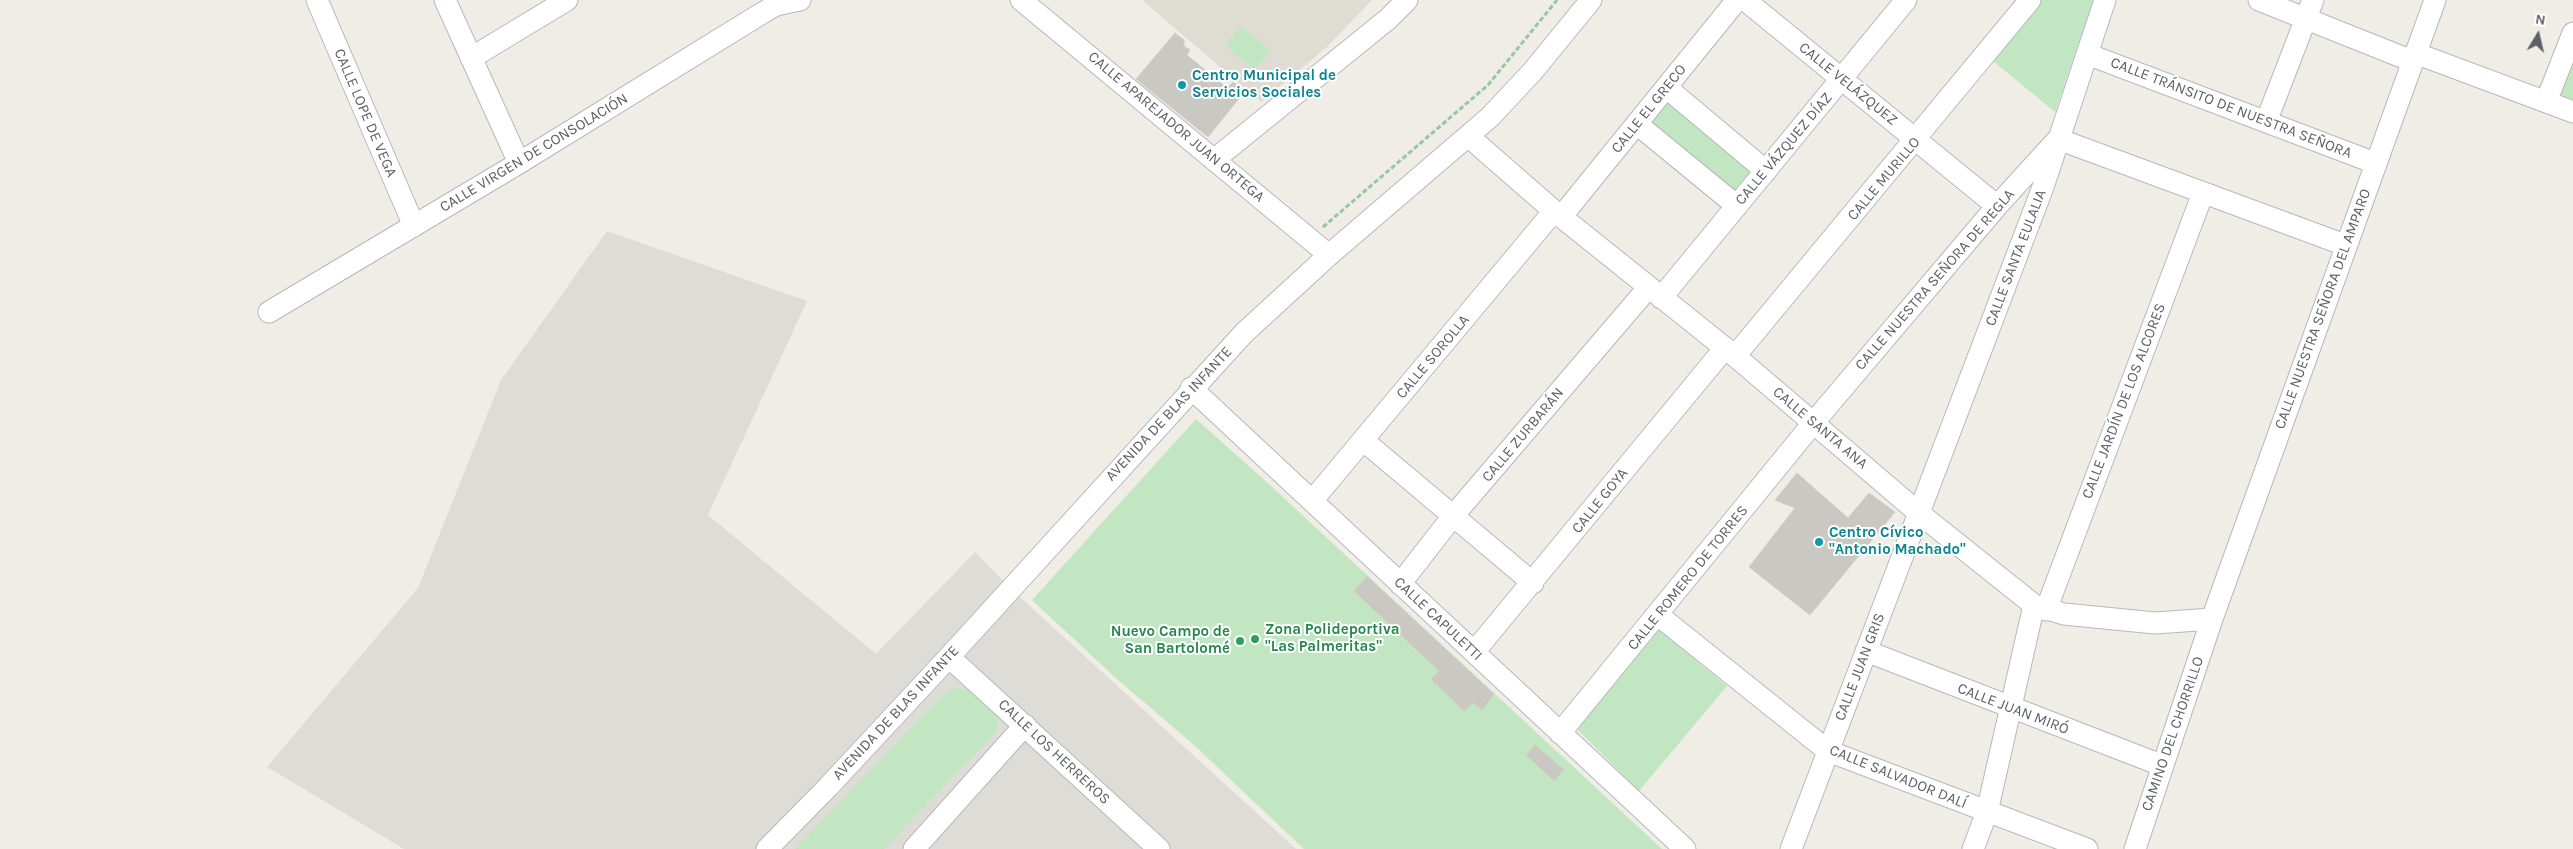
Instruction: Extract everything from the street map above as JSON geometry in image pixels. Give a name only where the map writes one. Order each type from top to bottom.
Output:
[{"type":"street","name":"CALLE LOPE DE VEGA","points":[[317,0],[414,226]]},
{"type":"street","points":[[445,0],[519,162]]},
{"type":"street","points":[[471,58],[567,0]]},
{"type":"street","name":"CALLE VIRGEN DE CONSOLACIÓN","points":[[269,312],[519,162],[774,3],[800,0]]},
{"type":"street","name":"CALLE APAREJADOR JUAN ORTEGA","points":[[1022,0],[1329,255]]},
{"type":"street","points":[[1215,159],[1388,19],[1407,0]]},
{"type":"street","name":"AVENIDA DE BLAS INFANTE","points":[[767,849],[828,788],[1244,333],[1329,255],[1468,136],[1512,94],[1591,0]]},
{"type":"street","name":"CALLE EL GRECO","points":[[1558,214],[1637,124],[1737,0]]},
{"type":"street","name":"CALLE VELÁZQUEZ","points":[[1745,0],[1997,206]]},
{"type":"street","name":"CALLE VÁZQUEZ DÍAZ","points":[[1654,293],[1737,206],[1906,0]]},
{"type":"street","name":"CALLE MURILLO","points":[[1730,352],[1917,139],[2030,0]]},
{"type":"street","name":"CALLE SANTA EULALIA","points":[[1920,514],[2043,187],[2105,0]]},
{"type":"street","points":[[2260,0],[2309,9],[2414,57],[2573,112]]},
{"type":"street","name":"CALLE NUESTRA SEÑORA DEL AMPARO","points":[[2212,619],[2345,245],[2435,0]]},
{"type":"street","points":[[2266,122],[2309,9]]},
{"type":"street","points":[[2546,102],[2573,33]]},
{"type":"street","name":"CALLE TRÁNSITO DE NUESTRA SEÑORA","points":[[2087,54],[2375,163]]},
{"type":"street","points":[[1666,88],[1766,171]]},
{"type":"street","points":[[1637,124],[1737,206]]},
{"type":"street","name":"CALLE SANTA ANA","points":[[1468,136],[1558,214],[1814,422],[1920,514],[2040,607],[2064,614],[2155,624],[2212,619]]},
{"type":"street","points":[[2058,139],[2345,245]]},
{"type":"street","name":"CALLE NUESTRA SEÑORA DE REGLA","points":[[1814,422],[1997,206],[2058,139]]},
{"type":"street","name":"CALLE JARDÍN DE LOS ALCORES","points":[[1973,849],[1987,812],[2009,708],[2040,607],[2203,193]]},
{"type":"street","name":"CALLE SOROLLA","points":[[1312,501],[1558,214]]},
{"type":"street","name":"CALLE ZURBARÁN","points":[[1400,584],[1453,516],[1654,293]]},
{"type":"street","name":"CALLE GOYA","points":[[1474,652],[1730,352]]},
{"type":"street","name":"CALLE CAPULETTI","points":[[1192,388],[1686,849]]},
{"type":"street","name":"CALLE ROMERO DE TORRES","points":[[1560,733],[1814,422]]},
{"type":"street","points":[[1364,440],[1533,583]]},
{"type":"street","name":"CALLE JUAN GRIS","points":[[1791,849],[1920,514]]},
{"type":"street","name":"CALLE SALVADOR DALÍ","points":[[1658,615],[1828,751],[2087,849]]},
{"type":"street","name":"CAMINO DEL CHORRILLO","points":[[2135,849],[2212,619]]},
{"type":"street","name":"CALLE JUAN MIRÓ","points":[[1866,651],[2162,766]]},
{"type":"street","name":"CALLE LOS HERREROS","points":[[949,657],[1159,849]]},
{"type":"street","points":[[914,849],[1025,725]]},
{"type":"path","points":[[1310,239],[1477,95],[1557,0]]},
{"type":"shaded area","points":[[1142,0],[1372,0],[1327,47],[1261,102]]},
{"type":"shaded area","points":[[607,231],[807,301],[708,515],[876,654],[975,552],[1010,588],[1296,849],[404,849],[267,767],[418,588],[501,380]]},
{"type":"green space","points":[[2041,0],[2093,0],[2055,112],[1993,61]]},
{"type":"green space","points":[[1241,26],[1271,50],[1254,70],[1225,46]]},
{"type":"green space","points":[[2573,53],[2573,105],[2556,98]]},
{"type":"green space","points":[[1668,96],[1755,169],[1733,195],[1645,123]]},
{"type":"green space","name":"Zona Polideportiva \"Las Palmeritas\"","points":[[1196,419],[1271,486],[1662,849],[1304,849],[1193,744],[1117,679],[1032,600]]},
{"type":"green space","points":[[1659,630],[1727,686],[1639,791],[1576,728]]},
{"type":"green space","points":[[956,688],[967,690],[997,715],[998,725],[995,733],[884,849],[795,849],[947,691]]},
{"type":"building","name":"Centro Municipal de Servicios Sociales","points":[[1175,33],[1184,40],[1184,46],[1190,50],[1187,55],[1227,88],[1233,82],[1245,91],[1208,137],[1136,79]]},
{"type":"building","name":"Centro Cívico \"Antonio Machado\"","points":[[1797,473],[1848,518],[1869,493],[1895,512],[1810,615],[1749,567],[1795,508],[1775,500]]},
{"type":"building","points":[[1367,576],[1494,694],[1482,710],[1473,703],[1464,711],[1431,679],[1439,671],[1354,591]]},
{"type":"building","points":[[1535,745],[1564,770],[1554,781],[1526,755]]},
{"type":"place","name":"Centro Municipal de Servicios Sociales","points":[[1182,85]]},
{"type":"place","name":"Centro Cívico \"Antonio Machado\"","points":[[1819,542]]},
{"type":"place","name":"Zona Polideportiva \"Las Palmeritas\"","points":[[1255,639]]},
{"type":"place","name":"Nuevo Campo de San Bartolomé","points":[[1240,641]]}]
